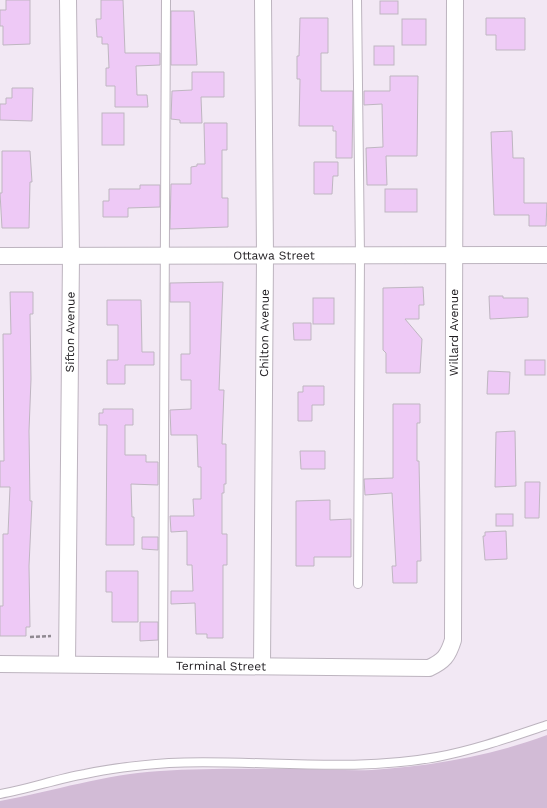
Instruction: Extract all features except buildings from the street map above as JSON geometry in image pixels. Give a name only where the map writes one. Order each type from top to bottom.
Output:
[{"type":"street","name":"Sifton Avenue","points":[[67,664],[71,256],[68,0]]},
{"type":"street","name":"Chilton Avenue","points":[[262,666],[265,256],[263,0]]},
{"type":"street","name":"Willard Avenue","points":[[442,662],[449,652],[453,640],[455,0]]},
{"type":"street","name":"Ottawa Street","points":[[0,256],[547,255]]},
{"type":"street","name":"Terminal Street","points":[[0,664],[429,668],[442,662]]},
{"type":"lane","points":[[163,665],[166,0]]},
{"type":"lane","points":[[357,0],[360,256],[358,584]]},
{"type":"lane","points":[[0,794],[85,774],[168,763],[220,762],[338,764],[394,762],[436,757],[477,748],[547,725]]},
{"type":"path","points":[[30,637],[67,636]]},
{"type":"shaded area","points":[[547,735],[547,808],[0,808],[0,801],[100,779],[140,773],[214,769],[372,770],[416,766],[483,754]]}]
